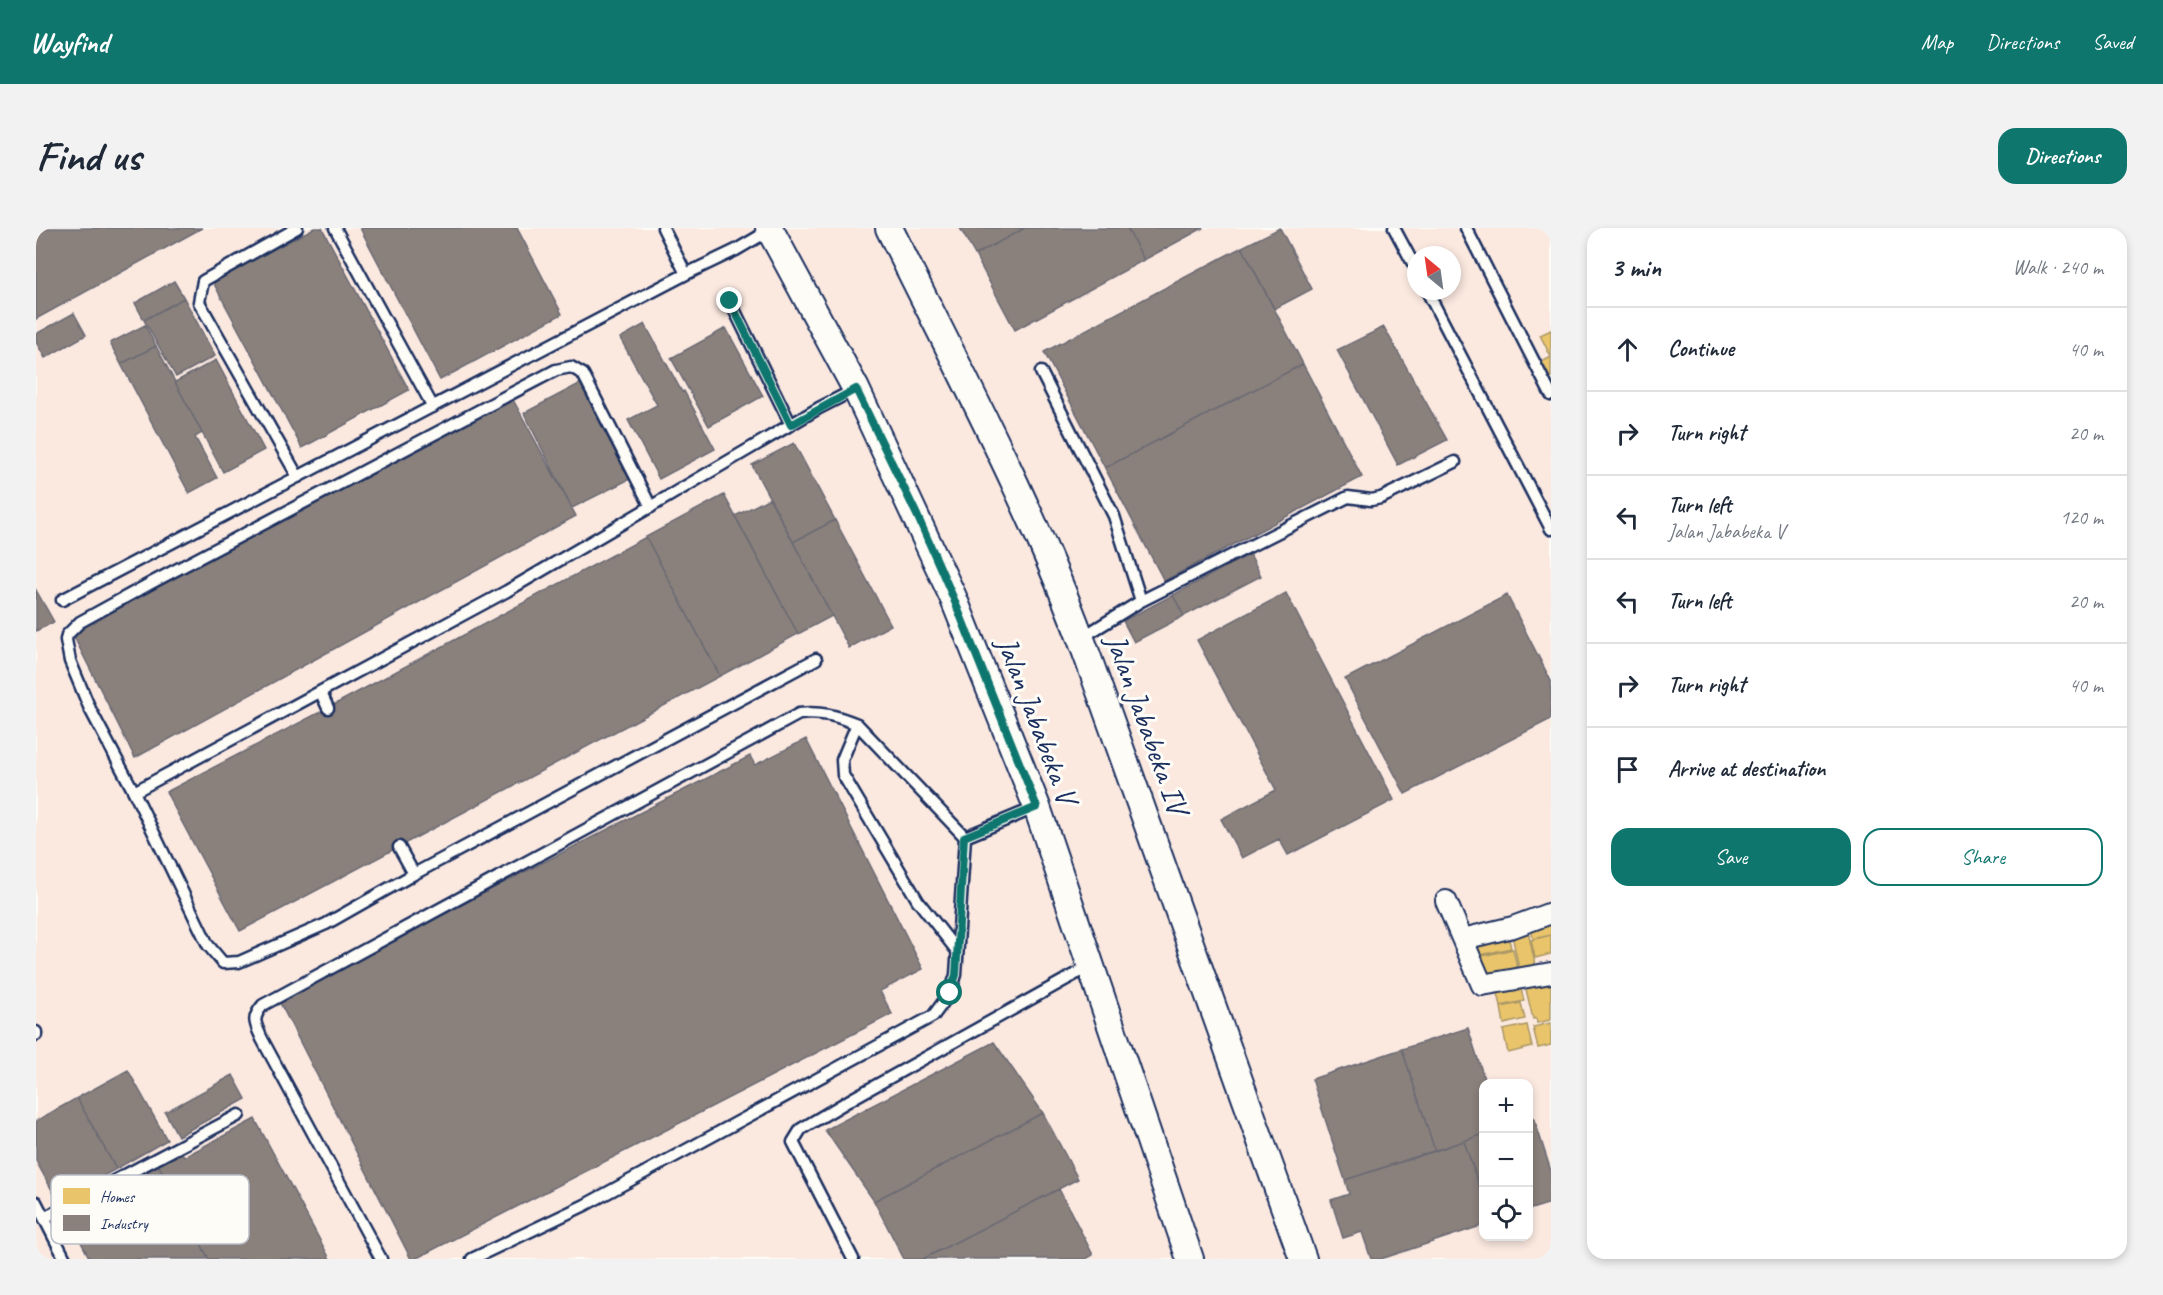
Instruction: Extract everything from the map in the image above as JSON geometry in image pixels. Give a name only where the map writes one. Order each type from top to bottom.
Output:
[{"type":"street","name":"Jalan Jababeka IV","points":[[889,228],[1008,465],[1050,560],[1081,638],[1303,1259]]},
{"type":"street","name":"Jalan Jababeka V","points":[[769,229],[856,389],[917,515],[953,597],[1037,807],[1190,1259]]},
{"type":"street","points":[[1446,901],[1482,985],[1551,973]]},
{"type":"street","points":[[1463,939],[1513,927],[1551,913]]},
{"type":"lane","points":[[297,228],[203,281],[199,302],[298,477]]},
{"type":"lane","points":[[335,228],[433,407]]},
{"type":"lane","points":[[663,228],[686,274]]},
{"type":"lane","points":[[1394,228],[1407,253]]},
{"type":"lane","points":[[1466,228],[1551,395]]},
{"type":"lane","points":[[62,600],[736,250],[769,229]]},
{"type":"lane","points":[[1432,300],[1551,530]]},
{"type":"lane","points":[[730,301],[791,425]]},
{"type":"lane","points":[[651,507],[583,374],[571,368],[556,370],[80,622],[67,635],[70,661],[90,709],[134,792],[208,945],[223,963],[239,962],[326,924],[414,874],[816,659]]},
{"type":"lane","points":[[1041,372],[1114,516],[1141,601]]},
{"type":"lane","points":[[134,792],[507,591],[856,389]]},
{"type":"lane","points":[[1081,638],[1141,601],[1348,497],[1371,500],[1381,498],[1455,462]]},
{"type":"lane","points":[[321,693],[328,708]]},
{"type":"lane","points":[[381,1259],[254,1023],[256,1013],[263,1005],[799,714],[813,712],[833,715],[857,724],[964,837],[956,975],[950,993],[933,1016],[585,1205],[472,1259]]},
{"type":"lane","points":[[857,724],[843,760],[843,775],[918,901],[957,951]]},
{"type":"lane","points":[[964,837],[1037,807]]},
{"type":"lane","points":[[399,847],[414,874]]},
{"type":"lane","points":[[853,1259],[842,1233],[793,1142],[801,1129],[1090,966]]},
{"type":"lane","points":[[125,1175],[239,1115]]},
{"type":"lane","points":[[36,1202],[51,1232]]},
{"type":"lane","points":[[44,1218],[51,1214]]},
{"type":"lane","points":[[57,1244],[65,1259]]},
{"type":"shaded area","points":[[36,228],[1551,228],[1551,1259],[36,1259]]},
{"type":"building: Homes","points":[[1551,330],[1551,357],[1540,335]]},
{"type":"building: Homes","points":[[1551,357],[1551,388],[1538,364]]},
{"type":"building: Homes","points":[[1551,918],[1551,935],[1533,939],[1530,923]]},
{"type":"building: Homes","points":[[1507,931],[1511,948],[1476,956],[1472,939]]},
{"type":"building: Homes","points":[[1528,931],[1536,969],[1520,973],[1512,935]]},
{"type":"building: Homes","points":[[1551,935],[1551,954],[1535,958],[1531,940]]},
{"type":"building: Homes","points":[[1513,949],[1518,971],[1482,979],[1478,957]]},
{"type":"building: Homes","points":[[1551,975],[1551,1020],[1537,1023],[1536,1018],[1533,1019],[1524,981]]},
{"type":"building: Homes","points":[[1519,980],[1524,1001],[1501,1006],[1496,985]]},
{"type":"building: Homes","points":[[1521,1003],[1525,1019],[1504,1024],[1501,1007]]},
{"type":"building: Homes","points":[[1551,1023],[1551,1045],[1538,1048],[1533,1027]]},
{"type":"building: Homes","points":[[1527,1025],[1532,1047],[1508,1053],[1503,1030]]},
{"type":"building: Industry","points":[[36,228],[202,228],[36,319]]},
{"type":"building: Industry","points":[[314,228],[322,228],[409,390],[302,448],[213,282]]},
{"type":"building: Industry","points":[[360,228],[517,228],[562,314],[440,380]]},
{"type":"building: Industry","points":[[960,228],[1025,228],[975,255]]},
{"type":"building: Industry","points":[[1025,228],[1127,228],[1144,260],[1015,330],[975,255]]},
{"type":"building: Industry","points":[[1127,228],[1203,228],[1144,260]]},
{"type":"building: Industry","points":[[1280,228],[1312,289],[1274,309],[1242,247]]},
{"type":"building: Industry","points":[[1242,247],[1303,364],[1105,468],[1044,352]]},
{"type":"building: Industry","points":[[174,281],[184,298],[144,320],[135,303]]},
{"type":"building: Industry","points":[[184,298],[215,356],[176,377],[144,320]]},
{"type":"building: Industry","points":[[74,313],[86,335],[45,358],[36,342],[36,334]]},
{"type":"building: Industry","points":[[645,324],[715,449],[659,479],[628,420],[657,405],[620,338]]},
{"type":"building: Industry","points":[[145,325],[156,346],[121,364],[110,343]]},
{"type":"building: Industry","points":[[1384,327],[1447,440],[1398,465],[1337,350]]},
{"type":"building: Industry","points":[[726,328],[763,396],[709,426],[671,358]]},
{"type":"building: Industry","points":[[156,346],[202,433],[195,437],[217,478],[189,493],[121,364]]},
{"type":"building: Industry","points":[[216,360],[264,450],[223,472],[175,382]]},
{"type":"building: Industry","points":[[1303,364],[1362,477],[1164,581],[1105,468]]},
{"type":"building: Industry","points":[[583,382],[632,478],[572,508],[524,413]]},
{"type":"building: Industry","points":[[511,396],[576,516],[135,758],[71,631]]},
{"type":"building: Industry","points":[[794,443],[835,520],[793,542],[752,465]]},
{"type":"building: Industry","points":[[724,495],[798,634],[720,676],[646,537]]},
{"type":"building: Industry","points":[[770,498],[832,616],[798,634],[735,516]]},
{"type":"building: Industry","points":[[835,520],[891,625],[849,648],[793,542]]},
{"type":"building: Industry","points":[[646,537],[720,676],[240,931],[166,792],[328,708]]},
{"type":"building: Industry","points":[[1250,554],[1261,576],[1184,616],[1173,595]]},
{"type":"building: Industry","points":[[36,590],[54,622],[36,631]]},
{"type":"building: Industry","points":[[1286,593],[1394,800],[1288,855],[1279,839],[1242,858],[1221,819],[1276,790],[1197,640]]},
{"type":"building: Industry","points":[[1173,595],[1184,616],[1134,642],[1123,621]]},
{"type":"building: Industry","points":[[1507,595],[1551,681],[1551,719],[1405,794],[1345,679]]},
{"type":"building: Industry","points":[[806,739],[923,969],[880,991],[892,1014],[415,1259],[411,1259],[278,999],[750,756],[755,765]]},
{"type":"building: Industry","points":[[1468,1028],[1484,1079],[1479,1079],[1479,1136],[1435,1151],[1402,1049]]},
{"type":"building: Industry","points":[[994,1042],[1043,1113],[874,1201],[825,1130]]},
{"type":"building: Industry","points":[[1402,1049],[1435,1151],[1345,1180],[1312,1079]]},
{"type":"building: Industry","points":[[128,1070],[167,1140],[116,1169],[77,1098]]},
{"type":"building: Industry","points":[[233,1075],[246,1099],[178,1136],[165,1112]]},
{"type":"building: Industry","points":[[77,1098],[116,1169],[105,1175],[51,1175],[51,1188],[36,1161],[36,1121]]},
{"type":"building: Industry","points":[[1043,1113],[1078,1179],[923,1259],[904,1259],[874,1201]]},
{"type":"building: Industry","points":[[1533,1118],[1551,1171],[1551,1203],[1533,1208],[1533,1133]]},
{"type":"building: Industry","points":[[255,1119],[330,1259],[209,1259],[201,1244],[249,1244],[249,1175],[164,1175],[158,1164],[181,1152],[184,1157]]},
{"type":"building: Industry","points":[[1479,1136],[1479,1186],[1464,1141]]},
{"type":"building: Industry","points":[[1464,1141],[1479,1186],[1479,1227],[1381,1259],[1371,1259],[1362,1232],[1343,1238],[1331,1200],[1349,1194],[1345,1180]]},
{"type":"building: Industry","points":[[158,1164],[164,1175],[138,1175]]},
{"type":"building: Industry","points":[[1059,1189],[1093,1255],[1086,1259],[923,1259]]},
{"type":"building: Industry","points":[[82,1244],[201,1244],[209,1259],[90,1259]]},
{"type":"route","points":[[730,301],[791,425],[856,389],[917,515],[953,597],[1037,807],[964,837],[956,975],[950,993]]}]
